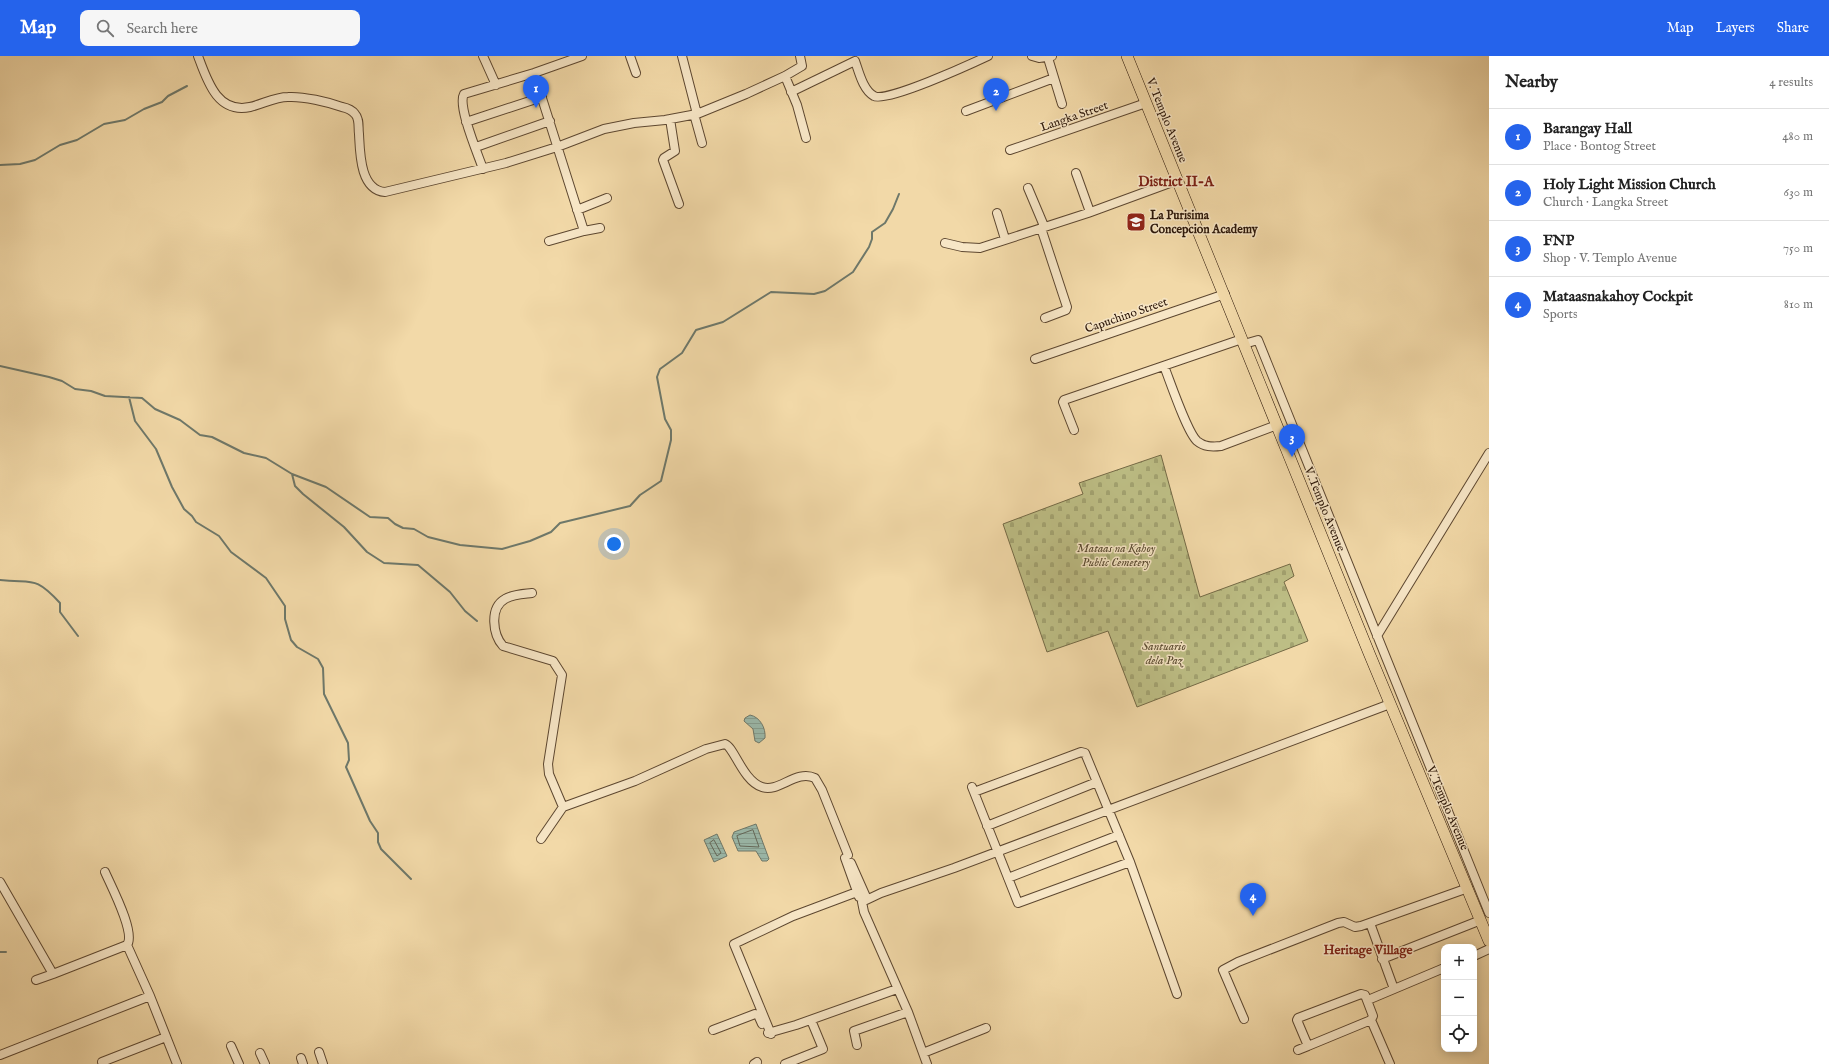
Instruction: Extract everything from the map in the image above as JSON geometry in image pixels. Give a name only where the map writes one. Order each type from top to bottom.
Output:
[{"type":"main road","name":"V. Templo Avenue","points":[[1127,56],[1225,294],[1243,342],[1390,704],[1467,885],[1485,916],[1489,941]]},
{"type":"street","points":[[198,56],[206,81],[211,90],[218,98],[227,104],[239,108],[250,107],[289,97],[332,104],[350,110],[358,118],[365,175],[370,186],[380,192],[458,173],[483,169],[557,147],[604,129],[696,114],[785,76],[802,66],[800,56]]},
{"type":"street","points":[[483,56],[496,85]]},
{"type":"street","points":[[483,169],[466,122],[462,99],[464,94],[534,73],[582,56]]},
{"type":"street","points":[[630,56],[636,73]]},
{"type":"street","points":[[682,56],[702,143]]},
{"type":"street","points":[[791,92],[855,59],[867,89],[873,96],[881,97],[933,80],[988,56]]},
{"type":"street","points":[[1032,56],[1050,57],[1054,78],[1062,104]]},
{"type":"street","points":[[534,73],[584,231]]},
{"type":"street","points":[[785,76],[803,124],[806,138]]},
{"type":"street","points":[[966,111],[1054,78]]},
{"type":"street","points":[[466,122],[542,97]]},
{"type":"street","name":"Langka Street","points":[[1010,150],[1146,103]]},
{"type":"street","points":[[670,119],[675,151],[663,160],[679,204]]},
{"type":"street","points":[[476,147],[550,121]]},
{"type":"street","points":[[1076,173],[1090,212]]},
{"type":"street","points":[[945,243],[962,247],[980,248],[1090,212],[1178,180]]},
{"type":"street","points":[[1028,188],[1043,227],[1067,307],[1066,310],[1045,318]]},
{"type":"street","points":[[577,210],[607,198]]},
{"type":"street","points":[[997,213],[1005,239]]},
{"type":"street","points":[[549,241],[600,228]]},
{"type":"street","name":"Capuchino Street","points":[[1035,359],[1225,294]]},
{"type":"street","points":[[1074,430],[1063,402],[1064,400],[1164,366],[1243,342],[1258,340],[1377,636],[1485,916],[1382,959]]},
{"type":"street","points":[[1164,366],[1192,436],[1204,445],[1212,447],[1220,446],[1277,425]]},
{"type":"street","points":[[1377,636],[1489,453]]},
{"type":"street","points":[[532,593],[515,595],[503,599],[496,608],[494,623],[498,641],[503,646],[553,661],[562,675],[548,764],[549,774],[562,807]]},
{"type":"street","points":[[864,901],[1390,704]]},
{"type":"street","points":[[542,839],[562,807],[641,779],[706,750],[726,744],[730,747],[738,765],[749,779],[763,788],[769,788],[804,775],[815,778],[822,790],[843,846],[857,892],[864,901]]},
{"type":"street","points":[[1130,862],[1021,904],[1016,902],[973,789],[1081,752],[1085,753],[1130,862],[1177,994]]},
{"type":"street","points":[[987,826],[1097,782]]},
{"type":"street","points":[[1008,878],[1119,835]]},
{"type":"street","points":[[846,856],[864,901],[864,912],[908,1012],[927,1064]]},
{"type":"street","points":[[36,980],[127,945],[130,940],[128,926],[105,872]]},
{"type":"street","points":[[0,882],[53,974]]},
{"type":"street","points":[[1244,1019],[1222,970],[1238,962],[1338,923],[1347,922],[1358,927],[1467,885]]},
{"type":"street","points":[[772,1034],[734,944],[793,916],[857,892]]},
{"type":"street","points":[[1370,923],[1394,989]]},
{"type":"street","points":[[127,945],[150,996],[177,1064]]},
{"type":"street","points":[[1477,955],[1489,949]]},
{"type":"street","points":[[1368,1000],[1441,969]]},
{"type":"street","points":[[714,1030],[755,1014],[758,1015],[767,1033],[772,1034],[897,989]]},
{"type":"street","points":[[1308,1046],[1297,1020],[1298,1018],[1361,994],[1365,995],[1368,1000],[1373,1016],[1371,1020],[1390,1064]]},
{"type":"street","points":[[0,1055],[150,996]]},
{"type":"street","points":[[857,1045],[854,1031],[908,1012]]},
{"type":"street","points":[[785,1064],[823,1049],[811,1020]]},
{"type":"street","points":[[1298,1050],[1371,1020]]},
{"type":"street","points":[[923,1053],[986,1028]]},
{"type":"street","points":[[102,1062],[166,1037]]},
{"type":"street","points":[[230,1046],[239,1064]]},
{"type":"street","points":[[319,1052],[323,1064]]},
{"type":"street","points":[[260,1053],[265,1064]]},
{"type":"green space","name":"Mataas na Kahoy Public Cemetery","points":[[1161,455],[1200,597],[1290,564],[1294,576],[1284,582],[1308,641],[1137,707],[1108,631],[1047,652],[1003,524],[1083,494],[1079,483]]},
{"type":"water","points":[[750,715],[757,718],[762,724],[764,730],[765,738],[759,743],[755,741],[753,729],[744,721],[745,718]]},
{"type":"water","points":[[756,824],[769,859],[767,861],[762,861],[756,851],[738,851],[732,837],[734,832]]},
{"type":"water","points":[[717,834],[727,856],[714,862],[704,840]]},
{"type":"waterway","points":[[0,165],[20,164],[35,160],[60,145],[77,140],[104,124],[125,120],[144,109],[162,102],[168,96],[187,86]]},
{"type":"waterway","points":[[292,474],[326,487],[370,517],[388,518],[403,528],[414,529],[428,537],[460,545],[502,549],[530,541],[551,532],[560,523],[630,506],[640,495],[661,481],[671,440],[671,430],[665,419],[657,377],[660,369],[682,353],[696,330],[723,322],[771,292],[814,294],[825,291],[853,272],[869,247],[872,239],[872,232],[885,223],[899,194]]},
{"type":"waterway","points":[[0,366],[49,377],[62,381],[75,389],[91,391],[105,396],[142,398],[155,409],[180,420],[200,435],[212,437],[244,453],[266,458],[292,474],[295,486],[344,527],[367,552],[384,563],[418,565],[450,592],[465,611],[477,621]]},
{"type":"waterway","points":[[129,397],[135,421],[156,449],[172,487],[184,509],[196,522],[219,536],[231,552],[266,578],[285,606],[285,619],[291,640],[297,647],[318,659],[323,668],[324,694],[348,743],[349,760],[346,767],[370,821],[378,833],[378,842],[381,849],[411,879]]},
{"type":"waterway","points":[[0,580],[33,582],[44,588],[60,603],[60,612],[78,636]]},
{"type":"waterway","points":[[0,952],[6,952]]},
{"type":"place","name":"Barangay Hall","points":[[536,108]]},
{"type":"place","name":"Holy Light Mission Church","points":[[996,111]]},
{"type":"place","name":"La Purisima Concepcion Academy","points":[[1136,222]]},
{"type":"place","name":"FNP","points":[[1292,457]]},
{"type":"place","name":"Mataasnakahoy Cockpit","points":[[1253,916]]},
{"type":"district","name":"District II-A","points":[[1176,181]]},
{"type":"district","name":"Heritage Village","points":[[1368,949]]},
{"type":"park label","name":"Santuario dela Paz","points":[[1164,653]]}]
